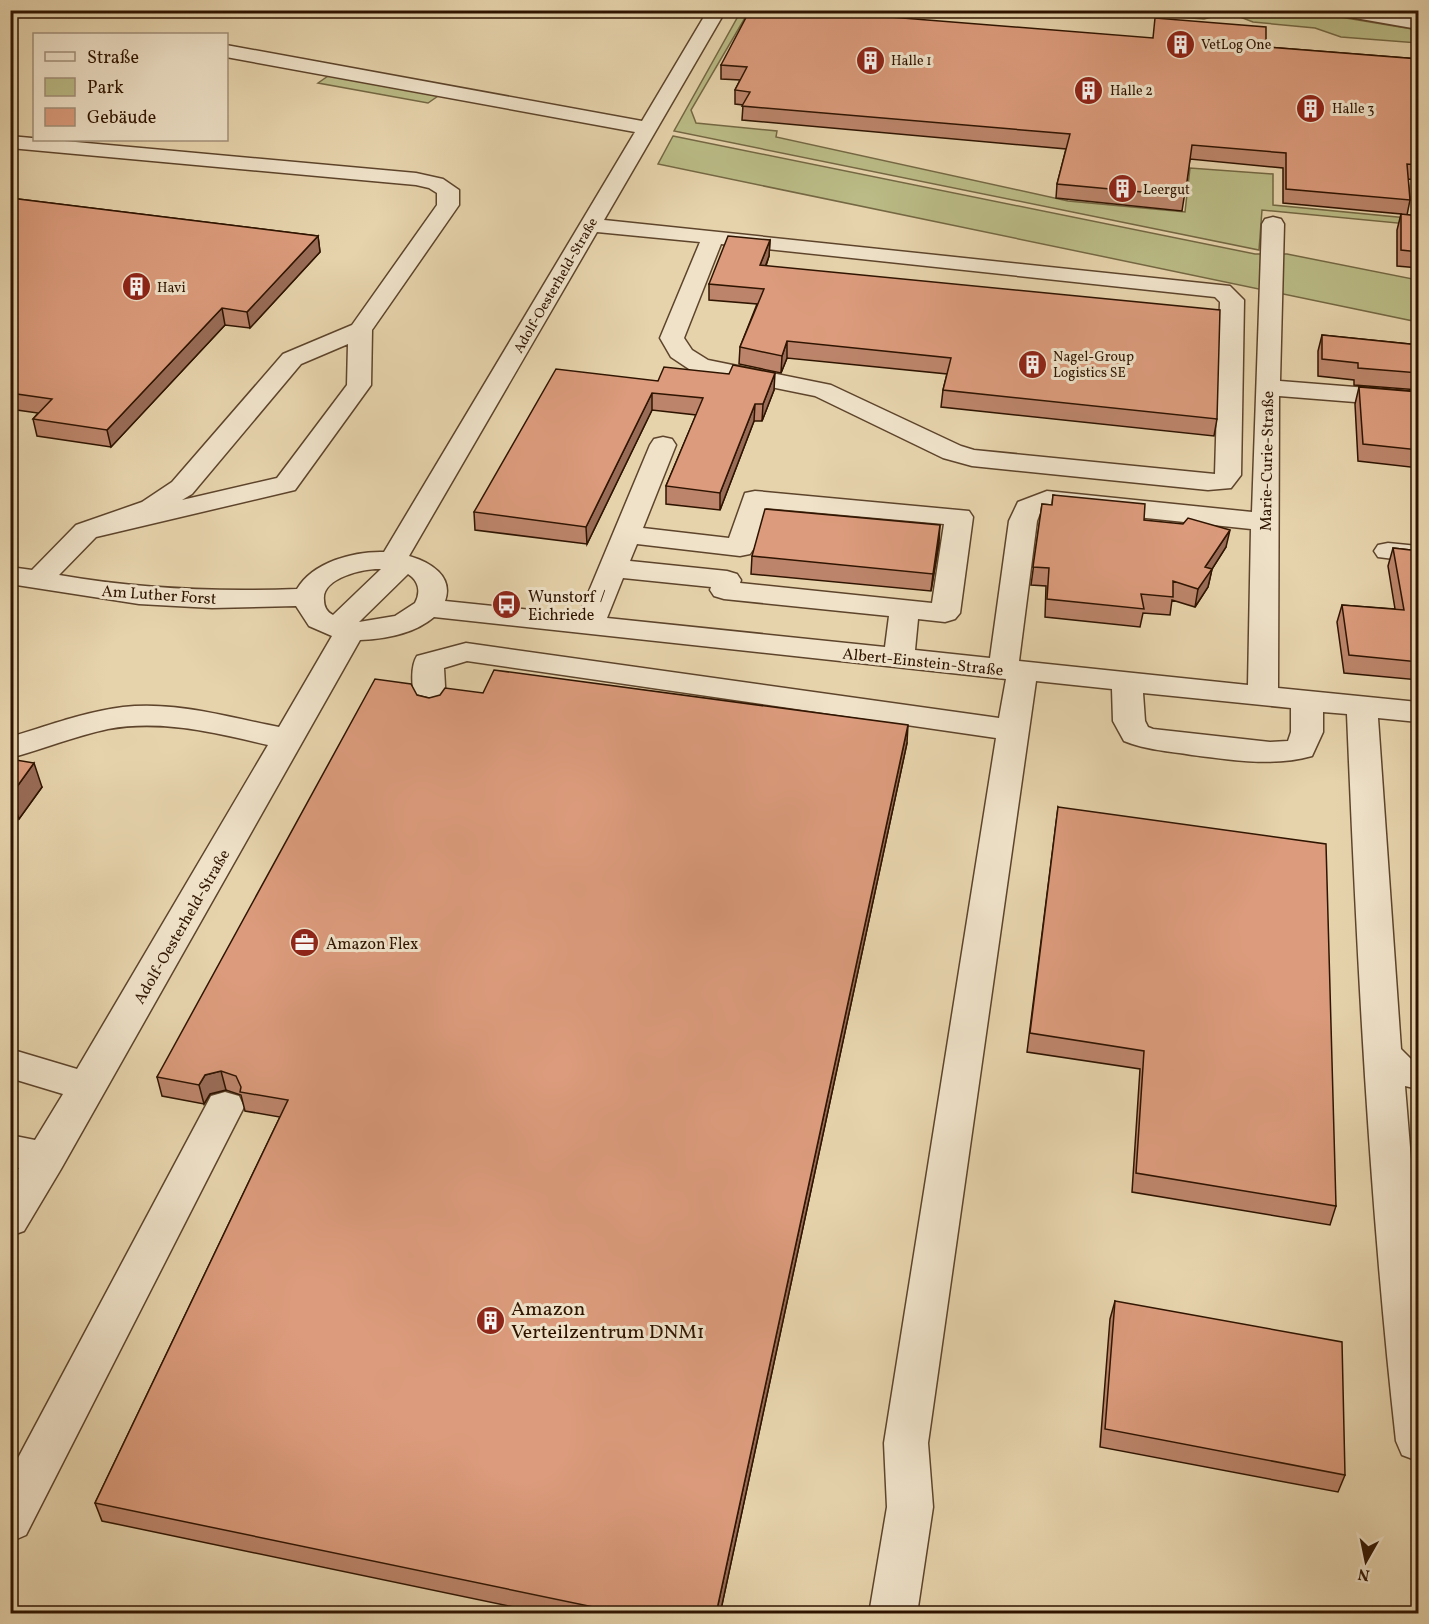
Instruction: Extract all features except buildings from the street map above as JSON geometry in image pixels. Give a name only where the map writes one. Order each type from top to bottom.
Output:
[{"type":"street","name":"Adolf-Oesterheld-Straße","points":[[10,1220],[29,1155],[88,1087],[288,739],[343,630],[398,561],[590,225],[717,10]]},
{"type":"street","points":[[1351,11],[1419,24]]},
{"type":"street","points":[[228,51],[647,128]]},
{"type":"street","points":[[10,142],[436,183],[448,189],[448,205],[360,330],[292,359],[182,488],[152,508],[86,531],[39,580]]},
{"type":"street","name":"Marie-Curie-Straße","points":[[1263,697],[1267,388],[1273,224]]},
{"type":"street","points":[[590,225],[713,237],[1222,291],[1232,300],[1228,475],[1222,482],[1208,482],[972,458],[952,452],[822,390],[701,366],[685,357],[675,347],[672,338],[713,237]]},
{"type":"street","points":[[86,531],[286,484],[359,385],[360,330]]},
{"type":"street","points":[[1267,388],[1419,399]]},
{"type":"street","points":[[589,626],[663,445]]},
{"type":"street","points":[[613,568],[727,580],[724,590],[945,613],[959,517],[755,499],[740,548],[626,534]]},
{"type":"street","points":[[893,1614],[910,1507],[906,1443],[1012,730],[1012,670],[1023,521],[1028,508],[1047,499],[1265,522]]},
{"type":"street","points":[[1388,551],[1419,554]]},
{"type":"street","points":[[398,561],[417,568],[428,576],[433,586],[433,597],[427,608],[404,624],[380,631],[343,630],[324,623],[310,607],[309,597],[314,586],[324,576],[338,568],[356,562],[398,561]]},
{"type":"street","name":"Am Luther Forst","points":[[10,575],[116,593],[242,599],[309,597]]},
{"type":"street","name":"Albert-Einstein-Straße","points":[[427,608],[1419,712]]},
{"type":"street","points":[[899,658],[904,609]]},
{"type":"street","points":[[431,705],[428,663],[466,652],[1012,730]]},
{"type":"street","points":[[1127,682],[1129,721],[1135,734],[1148,739],[1270,752],[1292,752],[1301,748],[1307,732],[1307,701]]},
{"type":"street","points":[[1362,706],[1372,913],[1404,1324],[1419,1441]]},
{"type":"street","points":[[10,748],[91,724],[127,717],[185,719],[288,739]]},
{"type":"street","points":[[1383,1054],[1399,1070],[1419,1075]]},
{"type":"street","points":[[10,1063],[88,1087]]},
{"type":"street","points":[[10,1520],[225,1107]]},
{"type":"green space","points":[[1216,10],[1216,16],[1204,19],[1111,12],[1078,17],[997,11]]},
{"type":"green space","points":[[741,11],[749,11],[691,110],[696,123],[777,131],[776,137],[1068,201],[1185,212],[1190,168],[1273,174],[1273,205],[1418,219],[1418,225],[1262,210],[1259,250],[674,131]]},
{"type":"green space","points":[[1236,11],[1304,11],[1418,30],[1418,43],[1341,37],[1315,28],[1253,22],[1235,15]]},
{"type":"green space","points":[[331,74],[441,94],[428,103],[318,83]]},
{"type":"green space","points":[[673,136],[1255,254],[1287,254],[1418,280],[1418,322],[658,164]]},
{"type":"place","name":"VetLog One","points":[[1180,44]]},
{"type":"place","name":"Halle 1","points":[[870,60]]},
{"type":"place","name":"Halle 2","points":[[1089,90]]},
{"type":"place","name":"Halle 3","points":[[1311,108]]},
{"type":"place","name":"Leergut","points":[[1122,189]]},
{"type":"place","name":"Havi","points":[[136,287]]},
{"type":"place","name":"Nagel-Group Logistics SE","points":[[1032,364]]},
{"type":"place","name":"Wunstorf / Eichriede","points":[[507,605]]},
{"type":"place","name":"Amazon Flex","points":[[305,943]]},
{"type":"place","name":"Amazon Verteilzentrum DNM1","points":[[490,1320]]}]
